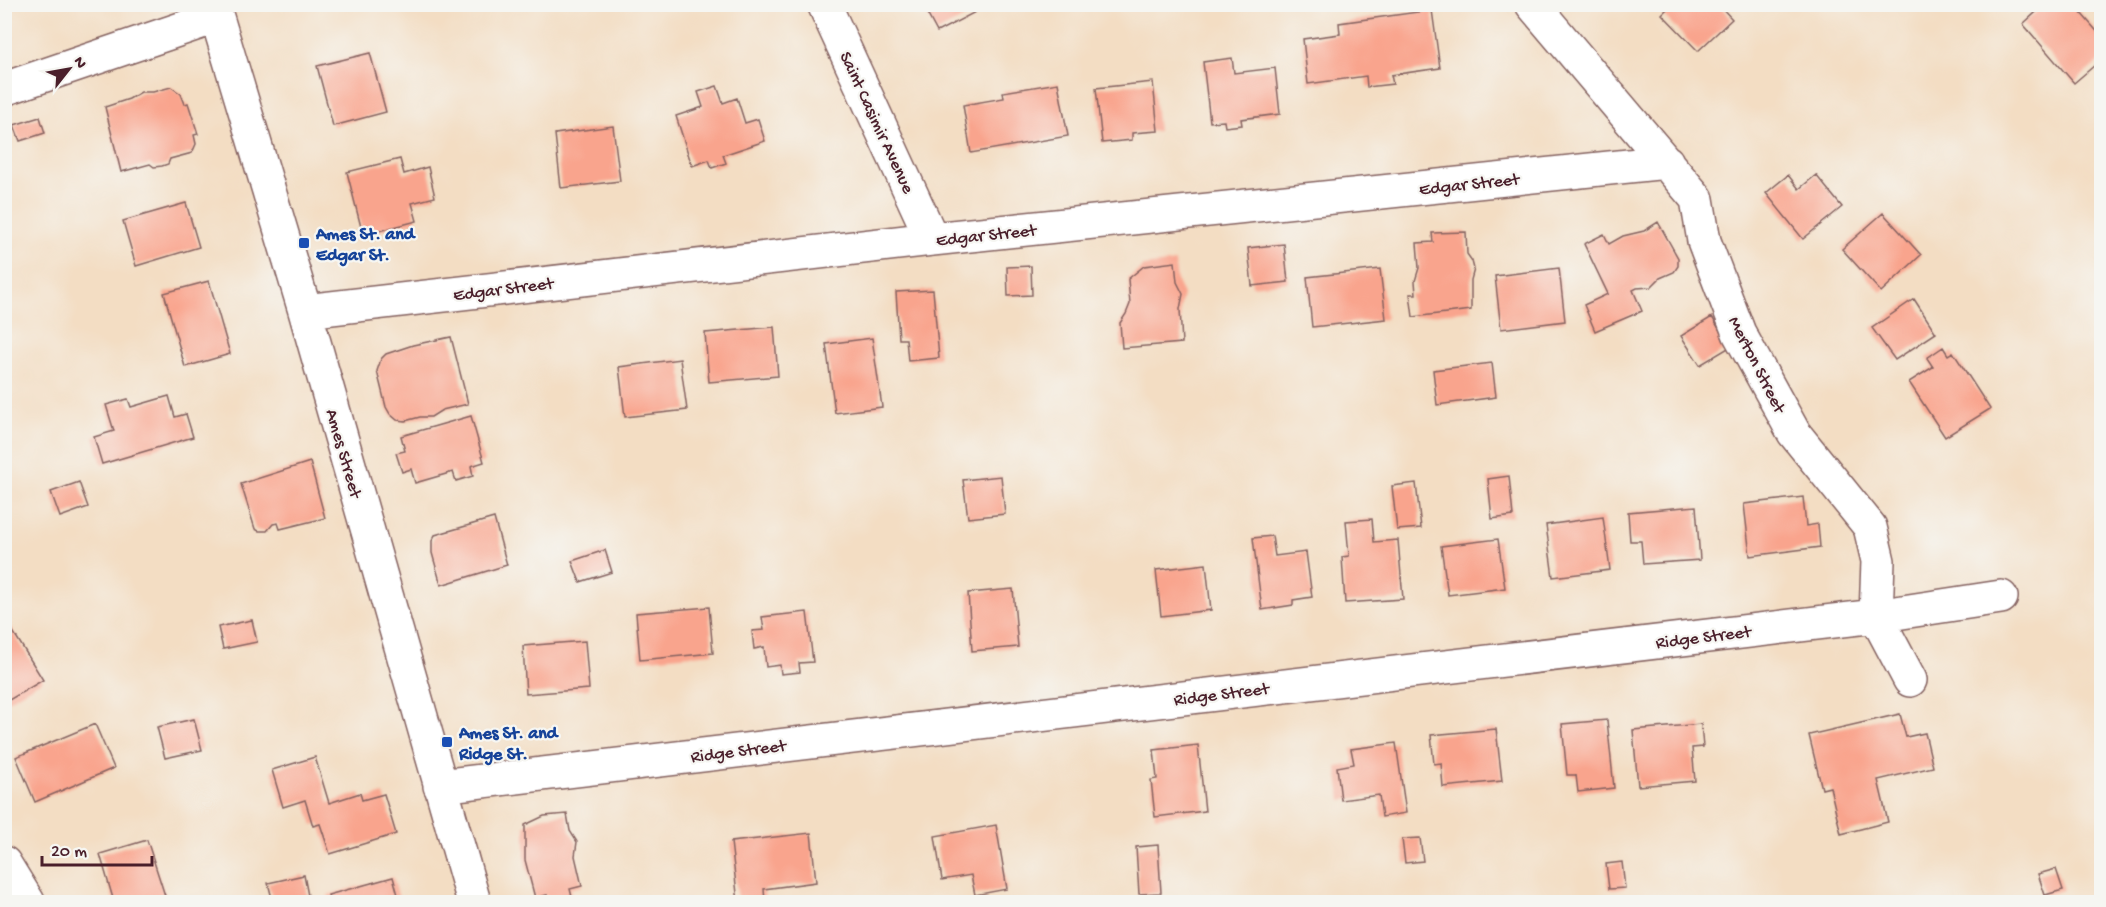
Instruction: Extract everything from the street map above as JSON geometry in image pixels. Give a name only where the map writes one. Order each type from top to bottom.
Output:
[{"type":"street","name":"Saint Casimir Avenue","points":[[824,4],[932,239]]},
{"type":"street","name":"Merton Street","points":[[1532,4],[1697,200],[1704,241],[1744,343],[1794,433],[1870,528],[1878,561],[1876,616]]},
{"type":"street","points":[[4,88],[215,11]]},
{"type":"street","name":"Ames Street","points":[[215,11],[305,311],[474,903]]},
{"type":"street","name":"Edgar Street","points":[[305,311],[932,239],[1667,162]]},
{"type":"street","name":"Ridge Street","points":[[440,786],[1876,616],[2001,597]]},
{"type":"street","points":[[1876,616],[1910,680]]},
{"type":"street","points":[[4,863],[28,903]]},
{"type":"building","points":[[922,4],[981,4],[983,8],[937,32]]},
{"type":"building","points":[[1672,4],[1718,4],[1732,19],[1698,51],[1662,14]]},
{"type":"building","points":[[2045,4],[2073,4],[2102,37],[2102,59],[2074,83],[2023,24]]},
{"type":"building","points":[[1432,10],[1440,68],[1391,75],[1393,84],[1367,87],[1366,76],[1308,84],[1303,39],[1340,34],[1339,23]]},
{"type":"building","points":[[370,53],[386,112],[333,126],[317,66]]},
{"type":"building","points":[[1232,58],[1234,73],[1275,68],[1280,114],[1241,119],[1242,125],[1225,127],[1224,121],[1210,122],[1203,62]]},
{"type":"building","points":[[1153,82],[1158,131],[1132,133],[1132,140],[1102,143],[1096,88]]},
{"type":"building","points":[[1058,83],[1068,136],[971,153],[963,105],[1004,98],[1003,92]]},
{"type":"building","points":[[717,86],[723,103],[737,98],[745,123],[758,119],[765,141],[723,155],[726,163],[712,168],[709,160],[692,166],[676,116],[703,107],[698,92]]},
{"type":"building","points":[[171,87],[181,94],[185,104],[188,103],[198,134],[194,135],[196,144],[192,153],[170,159],[168,164],[162,166],[154,167],[150,164],[121,172],[105,107],[129,99],[141,92],[153,92]]},
{"type":"building","points":[[40,117],[45,133],[20,141],[14,125]]},
{"type":"building","points":[[613,126],[620,181],[561,188],[555,134]]},
{"type":"building","points":[[400,159],[404,174],[428,167],[435,197],[412,203],[417,221],[363,235],[347,172]]},
{"type":"building","points":[[1788,175],[1799,189],[1816,175],[1842,207],[1803,239],[1766,193]]},
{"type":"building","points":[[186,203],[199,247],[136,266],[123,221]]},
{"type":"building","points":[[1883,213],[1921,255],[1881,292],[1842,249]]},
{"type":"building","points":[[1658,222],[1678,258],[1678,266],[1674,272],[1660,278],[1651,287],[1633,290],[1642,311],[1595,331],[1584,305],[1608,294],[1584,244],[1604,234],[1609,244],[1623,236],[1644,231]]},
{"type":"building","points":[[1466,232],[1467,254],[1474,269],[1471,280],[1471,310],[1413,317],[1410,294],[1416,294],[1415,281],[1419,268],[1417,243],[1433,242],[1432,233]]},
{"type":"building","points":[[1284,244],[1288,282],[1252,286],[1248,248]]},
{"type":"building","points":[[1175,262],[1177,282],[1183,294],[1180,309],[1182,343],[1122,348],[1120,323],[1130,304],[1128,279],[1144,266]]},
{"type":"building","points":[[1031,266],[1032,295],[1008,296],[1007,267]]},
{"type":"building","points":[[1559,268],[1565,321],[1501,329],[1495,276]]},
{"type":"building","points":[[1380,269],[1386,319],[1312,327],[1307,277]]},
{"type":"building","points":[[209,281],[230,354],[185,367],[164,293]]},
{"type":"building","points":[[933,290],[939,358],[908,361],[906,339],[899,339],[896,292]]},
{"type":"building","points":[[1914,299],[1936,333],[1895,360],[1872,328]]},
{"type":"building","points":[[1712,317],[1730,347],[1700,365],[1681,336]]},
{"type":"building","points":[[774,327],[778,376],[709,382],[705,333]]},
{"type":"building","points":[[451,337],[468,404],[442,410],[431,417],[397,420],[386,407],[377,371],[381,359],[386,354],[413,345]]},
{"type":"building","points":[[872,338],[882,407],[835,413],[826,344]]},
{"type":"building","points":[[1943,347],[1948,355],[1953,352],[1990,409],[1945,437],[1909,382],[1933,367],[1927,358]]},
{"type":"building","points":[[680,359],[687,410],[625,417],[619,367]]},
{"type":"building","points":[[1492,363],[1496,397],[1437,405],[1433,370]]},
{"type":"building","points":[[169,396],[175,417],[186,414],[193,437],[102,464],[94,437],[114,431],[106,405],[128,399],[131,407]]},
{"type":"building","points":[[471,416],[484,462],[471,466],[473,476],[456,481],[453,472],[415,483],[411,469],[402,472],[396,453],[405,451],[401,436]]},
{"type":"building","points":[[310,462],[325,518],[280,529],[278,523],[273,524],[267,531],[255,529],[241,484]]},
{"type":"building","points":[[1001,476],[1005,514],[968,518],[963,480]]},
{"type":"building","points":[[1509,476],[1513,516],[1492,519],[1488,479]]},
{"type":"building","points":[[79,482],[88,507],[60,517],[51,492]]},
{"type":"building","points":[[1416,483],[1421,528],[1397,530],[1392,486]]},
{"type":"building","points":[[1803,497],[1806,526],[1818,524],[1820,547],[1750,556],[1744,504]]},
{"type":"building","points":[[1696,506],[1700,560],[1643,564],[1641,541],[1630,541],[1628,512]]},
{"type":"building","points":[[1603,517],[1610,570],[1553,577],[1546,525]]},
{"type":"building","points":[[494,518],[507,565],[441,585],[432,553],[432,541],[435,535]]},
{"type":"building","points":[[1372,519],[1374,542],[1398,540],[1403,599],[1345,603],[1342,557],[1349,556],[1346,521]]},
{"type":"building","points":[[1272,536],[1275,556],[1306,552],[1312,597],[1293,600],[1293,605],[1262,610],[1253,538]]},
{"type":"building","points":[[1498,539],[1505,588],[1448,595],[1441,546]]},
{"type":"building","points":[[605,550],[612,572],[580,582],[572,561]]},
{"type":"building","points":[[1206,564],[1211,610],[1161,616],[1156,570]]},
{"type":"building","points":[[1013,589],[1018,647],[972,651],[968,593]]},
{"type":"building","points":[[709,607],[713,653],[640,660],[636,613]]},
{"type":"building","points":[[807,612],[813,662],[799,663],[800,672],[781,674],[780,665],[766,667],[764,647],[754,649],[752,631],[764,630],[762,617]]},
{"type":"building","points":[[4,617],[43,680],[4,703]]},
{"type":"building","points":[[252,620],[257,642],[223,649],[218,627]]},
{"type":"building","points":[[585,641],[589,689],[526,694],[523,646]]},
{"type":"building","points":[[1900,714],[1906,737],[1925,733],[1933,767],[1878,780],[1888,822],[1841,834],[1830,787],[1822,789],[1809,735]]},
{"type":"building","points":[[194,719],[202,750],[165,758],[157,727]]},
{"type":"building","points":[[1607,720],[1614,788],[1578,792],[1576,775],[1567,775],[1562,724]]},
{"type":"building","points":[[95,724],[114,768],[35,802],[16,757]]},
{"type":"building","points":[[1701,724],[1703,747],[1692,748],[1695,781],[1638,786],[1633,730]]},
{"type":"building","points":[[1496,729],[1502,781],[1443,787],[1441,763],[1434,764],[1431,735]]},
{"type":"building","points":[[1396,743],[1406,813],[1382,817],[1379,795],[1341,800],[1337,767],[1354,764],[1351,749]]},
{"type":"building","points":[[1198,745],[1205,811],[1155,817],[1151,780],[1157,779],[1154,750]]},
{"type":"building","points":[[315,757],[329,803],[360,793],[362,800],[384,794],[396,834],[330,854],[320,824],[313,826],[305,800],[283,807],[272,770]]},
{"type":"building","points":[[567,814],[570,831],[577,842],[575,856],[582,886],[570,889],[572,897],[548,902],[547,895],[535,898],[525,860],[525,825],[544,816]]},
{"type":"building","points":[[996,825],[1007,889],[975,895],[971,875],[942,880],[935,836]]},
{"type":"building","points":[[811,833],[816,882],[764,889],[765,902],[738,902],[731,842]]},
{"type":"building","points":[[1420,838],[1423,861],[1405,863],[1402,839]]},
{"type":"building","points":[[147,840],[167,902],[114,902],[100,854]]},
{"type":"building","points":[[1158,845],[1161,893],[1139,894],[1136,847]]},
{"type":"building","points":[[1622,862],[1625,888],[1609,889],[1606,864]]},
{"type":"building","points":[[2056,869],[2063,890],[2045,895],[2038,874]]},
{"type":"building","points":[[304,875],[309,901],[273,902],[268,883]]},
{"type":"building","points":[[393,877],[400,902],[330,902],[328,895]]},
{"type":"place","name":"Ames St. and Edgar St.","points":[[304,243]]},
{"type":"place","name":"Ames St. and Ridge St.","points":[[447,742]]}]
